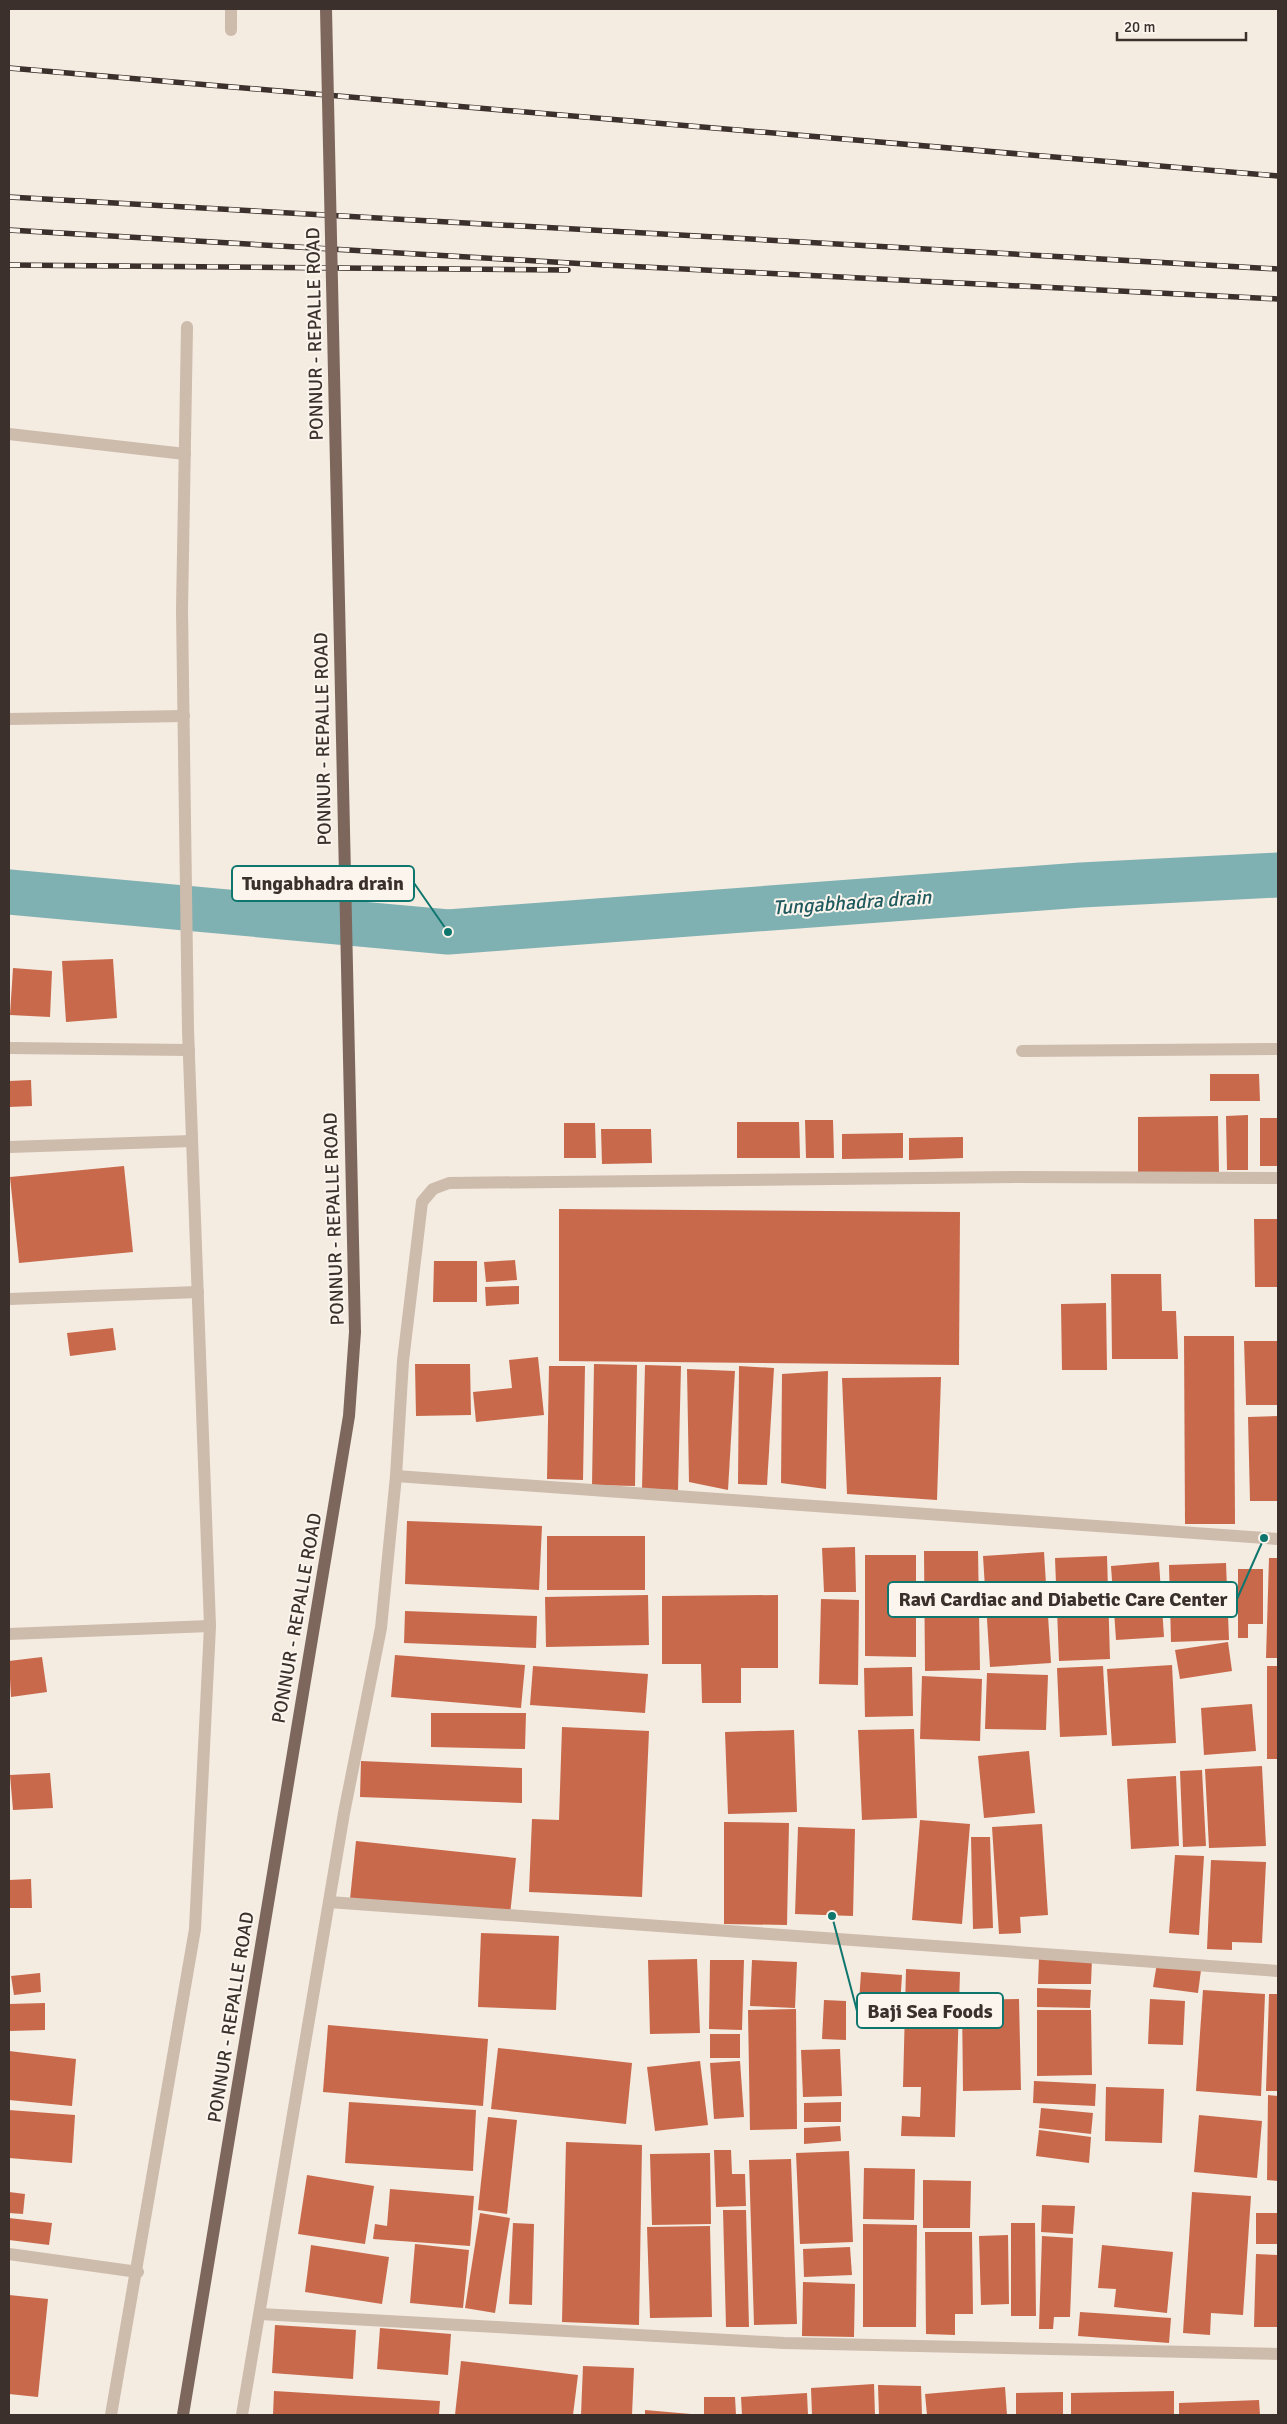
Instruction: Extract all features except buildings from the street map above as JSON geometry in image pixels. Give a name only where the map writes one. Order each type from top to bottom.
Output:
[{"type":"main road","name":"PONNUR - REPALLE ROAD","points":[[183,2415],[347,1425],[355,1332],[326,9]]},
{"type":"street","points":[[231,9],[231,30]]},
{"type":"street","points":[[111,2415],[138,2272],[195,1928],[210,1626],[188,1030],[182,610],[187,327]]},
{"type":"street","points":[[9,434],[185,454]]},
{"type":"street","points":[[9,719],[184,716]]},
{"type":"street","points":[[9,1048],[189,1050]]},
{"type":"street","points":[[1022,1051],[1278,1049]]},
{"type":"street","points":[[9,1147],[192,1141]]},
{"type":"street","points":[[242,2415],[344,1812],[381,1628],[396,1476],[403,1361],[422,1202],[433,1189],[449,1183],[1016,1177],[1278,1178]]},
{"type":"street","points":[[9,1299],[198,1292]]},
{"type":"street","points":[[396,1476],[1278,1539]]},
{"type":"street","points":[[9,1634],[210,1626]]},
{"type":"street","points":[[329,1902],[1278,1971]]},
{"type":"street","points":[[9,2254],[138,2272]]},
{"type":"street","points":[[260,2314],[784,2343],[1278,2354]]},
{"type":"waterway","name":"Tungabhadra drain","points":[[9,892],[448,932],[1081,885],[1278,875]]},
{"type":"railway","points":[[9,68],[1278,176]]},
{"type":"railway","points":[[9,197],[1278,269]]},
{"type":"railway","points":[[9,230],[604,265],[1278,299]]},
{"type":"railway","points":[[9,265],[568,270]]},
{"type":"place","name":"Tungabhadra drain","points":[[448,932]]},
{"type":"place","name":"Ravi Cardiac and Diabetic Care Center","points":[[1264,1538]]},
{"type":"place","name":"Baji Sea Foods","points":[[832,1916]]}]
